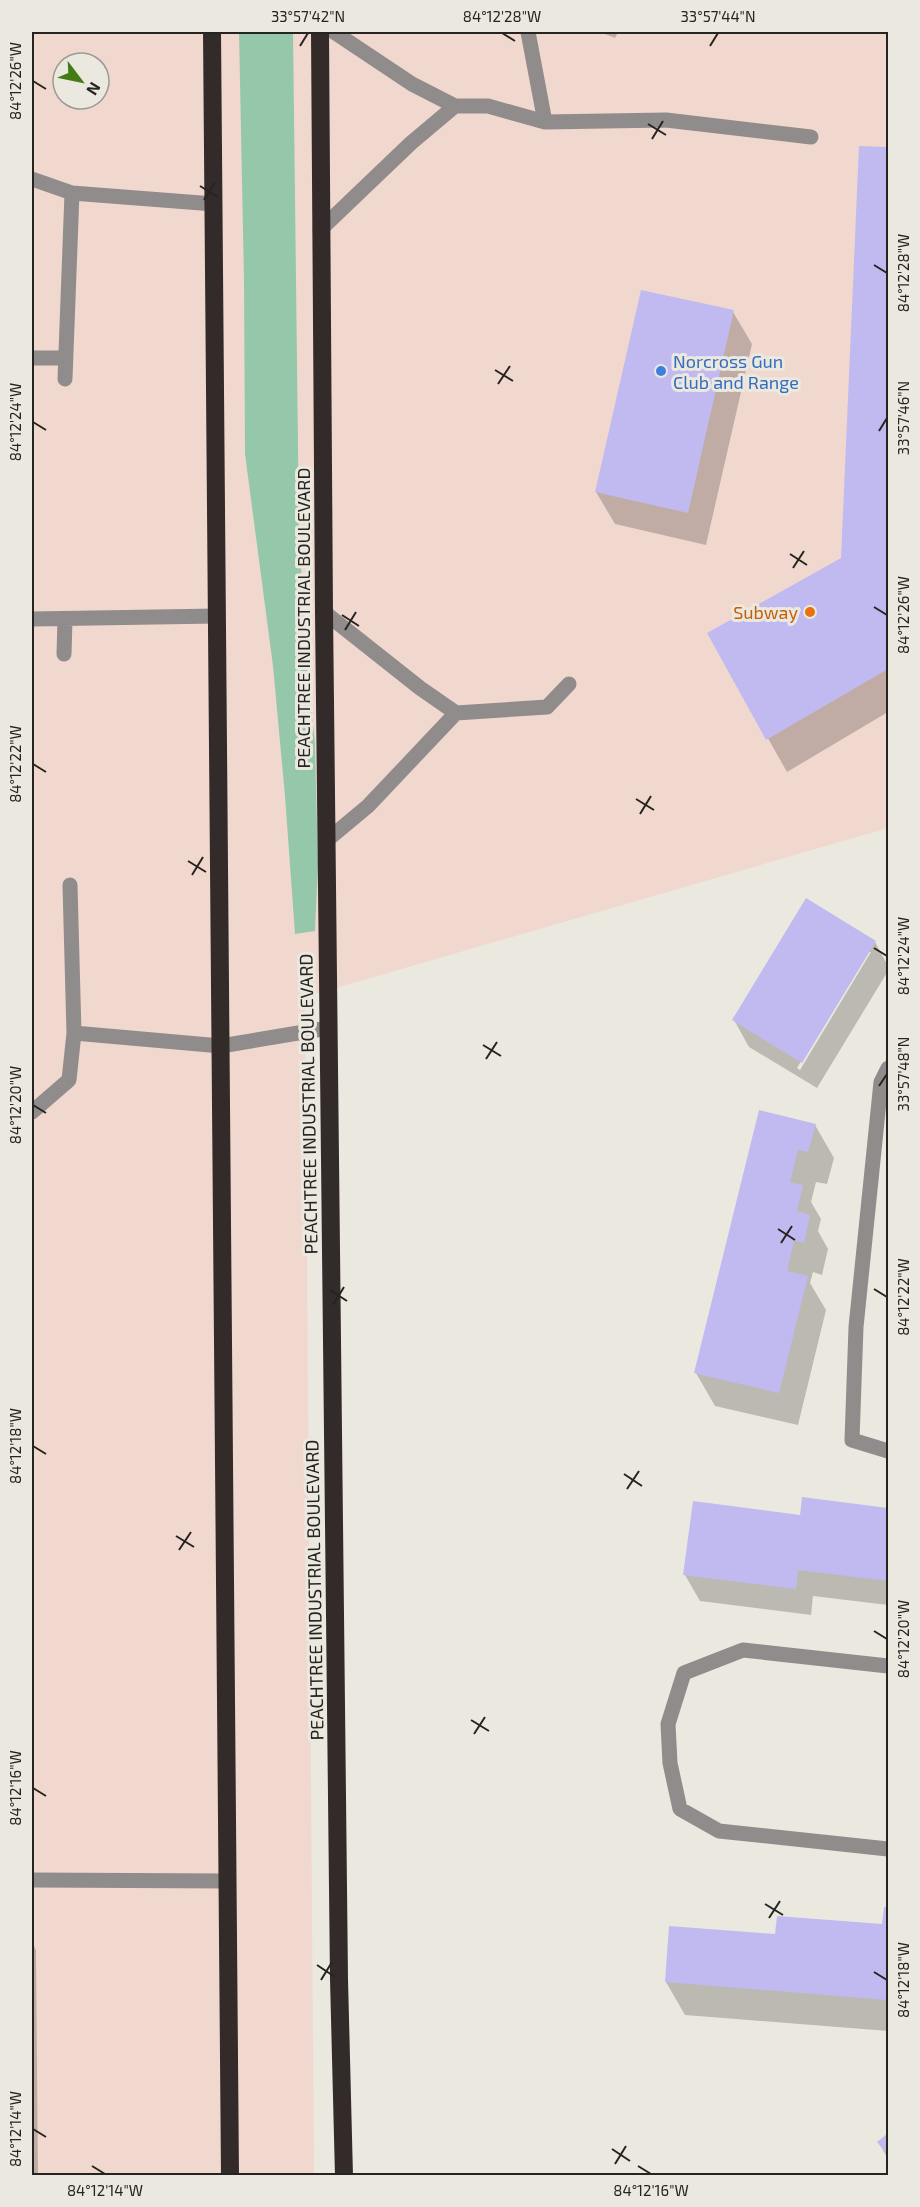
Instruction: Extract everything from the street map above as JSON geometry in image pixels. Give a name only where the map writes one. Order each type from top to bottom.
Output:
[{"type":"highway","points":[[212,32],[230,2175]]},
{"type":"highway","name":"PEACHTREE INDUSTRIAL BOULEVARD","points":[[320,32],[328,1028],[339,1979],[344,2175]]},
{"type":"street","points":[[334,32],[412,84],[454,106],[488,106],[545,122],[666,120],[811,137]]},
{"type":"street","points":[[528,32],[545,122]]},
{"type":"street","points":[[320,230],[411,143],[454,106]]},
{"type":"street","points":[[32,179],[72,193],[214,204]]},
{"type":"street","points":[[65,379],[72,193]]},
{"type":"street","points":[[32,358],[65,358]]},
{"type":"street","points":[[324,612],[420,688],[456,713],[547,707],[569,684]]},
{"type":"street","points":[[32,619],[217,616]]},
{"type":"street","points":[[64,654],[65,619]]},
{"type":"street","points":[[326,841],[368,806],[456,713]]},
{"type":"street","points":[[32,1112],[69,1080],[74,1033],[70,885]]},
{"type":"street","points":[[74,1033],[221,1046],[328,1028]]},
{"type":"street","points":[[888,1068],[881,1082],[859,1292],[852,1440],[888,1450]]},
{"type":"street","points":[[888,1666],[743,1650],[684,1673],[668,1724],[670,1763],[680,1809],[719,1831],[888,1849]]},
{"type":"street","points":[[32,1880],[228,1881]]},
{"type":"shaded area","points":[[32,32],[888,32],[888,828],[305,997],[314,2175],[32,2176]]},
{"type":"green space","points":[[239,32],[293,32],[299,527],[305,648],[315,743],[318,866],[315,931],[295,934],[273,666],[245,454]]},
{"type":"building","points":[[859,146],[888,147],[888,669],[766,740],[707,633],[841,558]]},
{"type":"building","points":[[641,290],[734,310],[688,513],[595,492]]},
{"type":"building","points":[[806,898],[876,941],[802,1063],[732,1020]]},
{"type":"building","points":[[759,1110],[816,1124],[808,1152],[798,1150],[790,1182],[803,1185],[797,1211],[810,1215],[804,1243],[794,1240],[787,1271],[808,1276],[779,1393],[694,1373]]},
{"type":"building","points":[[802,1497],[888,1508],[888,1581],[798,1570],[796,1589],[683,1575],[693,1501],[800,1515]]},
{"type":"building","points":[[884,1907],[888,1907],[888,2000],[665,1982],[669,1926],[775,1934],[777,1916],[882,1924]]},
{"type":"building","points":[[888,2133],[888,2155],[877,2142]]},
{"type":"place","name":"Norcross Gun Club and Range","points":[[661,371]]},
{"type":"place","name":"Subway","points":[[810,612]]}]
